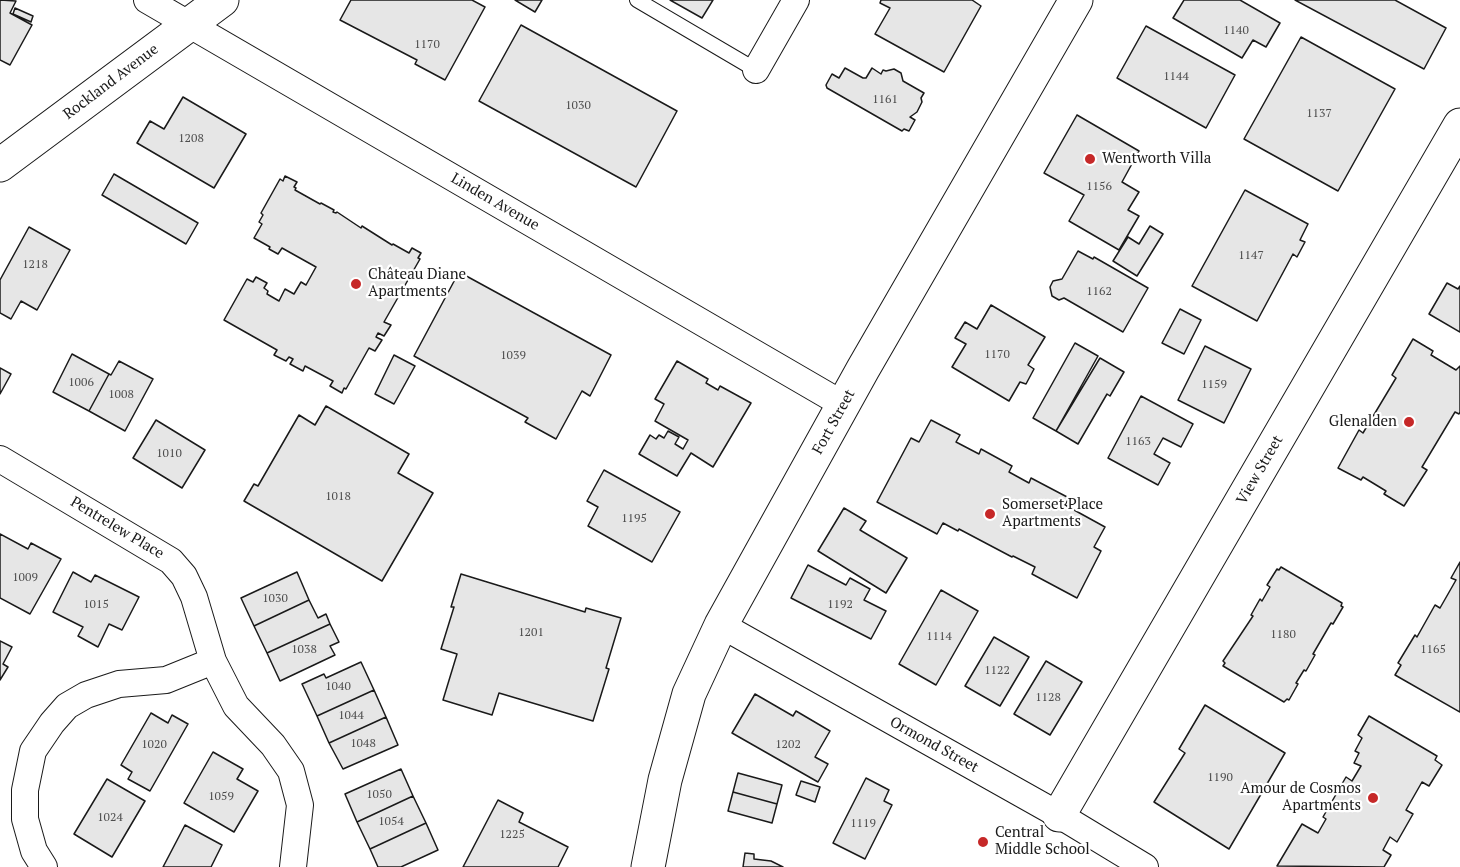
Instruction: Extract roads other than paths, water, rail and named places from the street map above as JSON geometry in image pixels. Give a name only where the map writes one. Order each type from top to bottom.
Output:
[{"type":"street","name":"Linden Avenue","points":[[147,0],[844,405]]},
{"type":"street","name":"Rockland Avenue","points":[[0,165],[222,0]]},
{"type":"street","points":[[756,70],[796,0]]},
{"type":"street","name":"Fort Street","points":[[648,867],[665,780],[689,694],[721,625],[1076,0]]},
{"type":"street","name":"View Street","points":[[1059,815],[1460,125]]},
{"type":"street","name":"Pentrelew Place","points":[[0,459],[171,561],[184,576],[194,597],[213,660],[236,706],[273,745],[291,771],[300,805],[293,867]]},
{"type":"street","name":"Ormond Street","points":[[721,625],[1059,815],[1145,867]]},
{"type":"street","points":[[44,867],[34,851],[25,819],[25,790],[33,751],[52,723],[67,706],[86,695],[119,684],[166,680],[213,660]]},
{"type":"lane","points":[[637,0],[756,70]]},
{"type":"place","name":"Wentworth Villa","points":[[1090,159]]},
{"type":"place","name":"Château Diane Apartments","points":[[356,284]]},
{"type":"place","name":"Glenalden","points":[[1409,422]]},
{"type":"place","name":"Somerset Place Apartments","points":[[990,514]]},
{"type":"place","name":"Amour de Cosmos Apartments","points":[[1373,798]]},
{"type":"place","name":"Central Middle School","points":[[983,842]]}]
